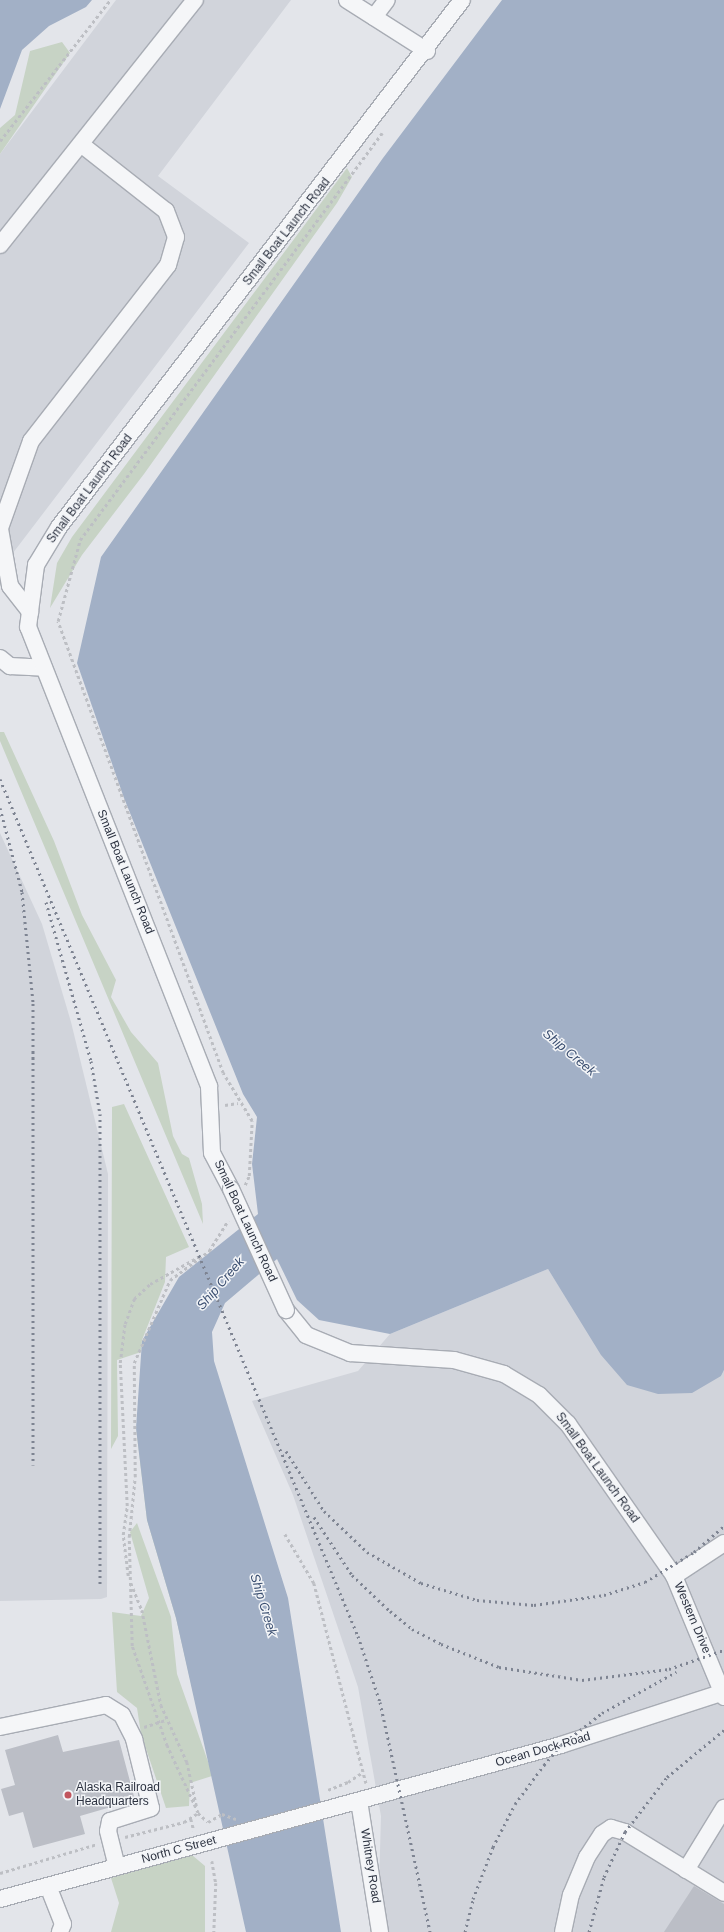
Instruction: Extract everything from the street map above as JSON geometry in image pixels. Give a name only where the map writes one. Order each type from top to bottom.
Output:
[{"type":"street","points":[[0,245],[195,0]]},
{"type":"street","points":[[347,0],[426,50]]},
{"type":"street","points":[[374,17],[387,0]]},
{"type":"street","name":"Small Boat Launch Road","points":[[462,0],[426,50],[59,527],[36,565],[28,627],[209,1086],[212,1153],[237,1190],[286,1310],[306,1335],[350,1353],[454,1360],[504,1374],[539,1394],[568,1424],[674,1576]]},
{"type":"street","points":[[30,612],[10,586],[0,528],[31,441],[168,265],[176,237],[166,211],[81,144]]},
{"type":"street","points":[[0,658],[10,666],[44,668]]},
{"type":"street","name":"Western Drive","points":[[723,1694],[674,1576],[724,1543]]},
{"type":"street","name":"Ocean Dock Road","points":[[359,1793],[561,1746],[723,1694]]},
{"type":"street","points":[[0,1727],[106,1705],[122,1715],[130,1730],[151,1808],[110,1821],[108,1830],[117,1867]]},
{"type":"street","name":"North C Street","points":[[0,1899],[333,1807],[359,1793]]},
{"type":"street","name":"Whitney Road","points":[[359,1793],[380,1932]]},
{"type":"street","points":[[686,1870],[724,1808]]},
{"type":"street","points":[[563,1932],[571,1895],[587,1857],[602,1834],[611,1828],[625,1832],[724,1893]]},
{"type":"street","points":[[48,1886],[63,1924],[60,1932]]},
{"type":"path","points":[[0,141],[110,0]]},
{"type":"path","points":[[237,1190],[249,1176],[252,1121],[223,1074],[58,621],[80,540],[386,127]]},
{"type":"path","points":[[215,1818],[208,1822],[198,1813],[158,1722],[132,1646],[129,1537],[135,1477],[134,1363],[170,1280],[210,1251],[230,1218]]},
{"type":"path","points":[[198,1813],[187,1762],[166,1720],[148,1652],[142,1610],[130,1581],[124,1555],[127,1506],[120,1363],[125,1324],[134,1299],[150,1284],[210,1251]]},
{"type":"path","points":[[286,1534],[314,1583],[366,1783],[359,1793]]},
{"type":"path","points":[[130,1730],[166,1720]]},
{"type":"path","points":[[328,1790],[348,1782],[363,1772]]},
{"type":"path","points":[[191,1820],[198,1813]]},
{"type":"path","points":[[212,1861],[216,1883],[214,1932]]},
{"type":"shaded area","points":[[116,0],[291,0],[158,176],[249,243],[0,570],[0,154]]},
{"type":"shaded area","points":[[0,833],[42,924],[71,1022],[108,1174],[107,1597],[101,1599],[0,1601]]},
{"type":"shaded area","points":[[548,1269],[574,1310],[721,1376],[724,1370],[724,1932],[386,1932],[379,1885],[381,1816],[358,1687],[293,1495],[252,1401],[358,1371],[390,1334]]},
{"type":"green space","points":[[62,42],[70,53],[0,154],[0,128],[15,115],[30,51]]},
{"type":"green space","points":[[347,168],[352,177],[337,203],[144,474],[82,555],[50,608],[57,563],[72,537]]},
{"type":"green space","points":[[0,732],[4,732],[54,841],[82,915],[116,980],[111,997],[131,1032],[158,1063],[173,1136],[182,1154],[189,1158],[202,1204],[203,1224],[0,741]]},
{"type":"green space","points":[[124,1104],[189,1247],[166,1257],[165,1282],[142,1340],[141,1352],[117,1360],[118,1436],[111,1449],[112,1107]]},
{"type":"green space","points":[[136,1428],[205,1744],[176,1618],[147,1520]]},
{"type":"green space","points":[[137,1523],[171,1617],[177,1674],[212,1776],[190,1783],[189,1806],[166,1808],[141,1734],[137,1708],[117,1692],[112,1612],[141,1616],[149,1598],[130,1532]]},
{"type":"green space","points":[[192,1855],[205,1866],[205,1932],[111,1932],[119,1903],[111,1878]]},
{"type":"water","points":[[0,0],[92,0],[86,7],[49,26],[22,50],[0,109]]},
{"type":"water","name":"Ship Creek","points":[[502,0],[724,0],[724,1370],[721,1376],[692,1393],[658,1394],[627,1385],[601,1355],[548,1269],[390,1334],[319,1320],[297,1300],[277,1259],[225,1303],[212,1332],[214,1361],[288,1598],[341,1932],[246,1932],[176,1618],[147,1520],[136,1428],[142,1341],[179,1277],[258,1214],[252,1164],[257,1117],[243,1094],[124,798],[77,663],[101,557],[383,158]]},
{"type":"building","name":"Alaska Railroad Headquarters","points":[[58,1735],[63,1752],[119,1740],[135,1800],[80,1816],[85,1834],[33,1848],[23,1812],[9,1816],[1,1789],[15,1785],[5,1750]]},
{"type":"building","points":[[694,1886],[724,1904],[724,1932],[664,1932]]},
{"type":"railway","points":[[0,779],[358,1636],[380,1702],[430,1932]]},
{"type":"railway","points":[[0,808],[22,892],[33,1003],[33,1465]]},
{"type":"railway","points":[[46,902],[91,1061],[100,1114],[100,1584]]},
{"type":"railway","points":[[286,1451],[324,1511],[367,1552],[421,1583],[477,1600],[534,1605],[604,1595],[645,1582],[694,1552],[724,1526]]},
{"type":"railway","points":[[314,1517],[352,1575],[390,1611],[412,1629],[441,1644],[499,1667],[582,1680],[669,1669],[724,1650]]},
{"type":"railway","points":[[465,1932],[473,1899],[493,1847],[515,1804],[544,1765],[561,1745],[602,1713],[676,1672]]},
{"type":"railway","points":[[589,1932],[604,1877],[625,1832],[667,1777],[724,1730]]},
{"type":"place","name":"Alaska Railroad Headquarters","points":[[68,1795]]}]
